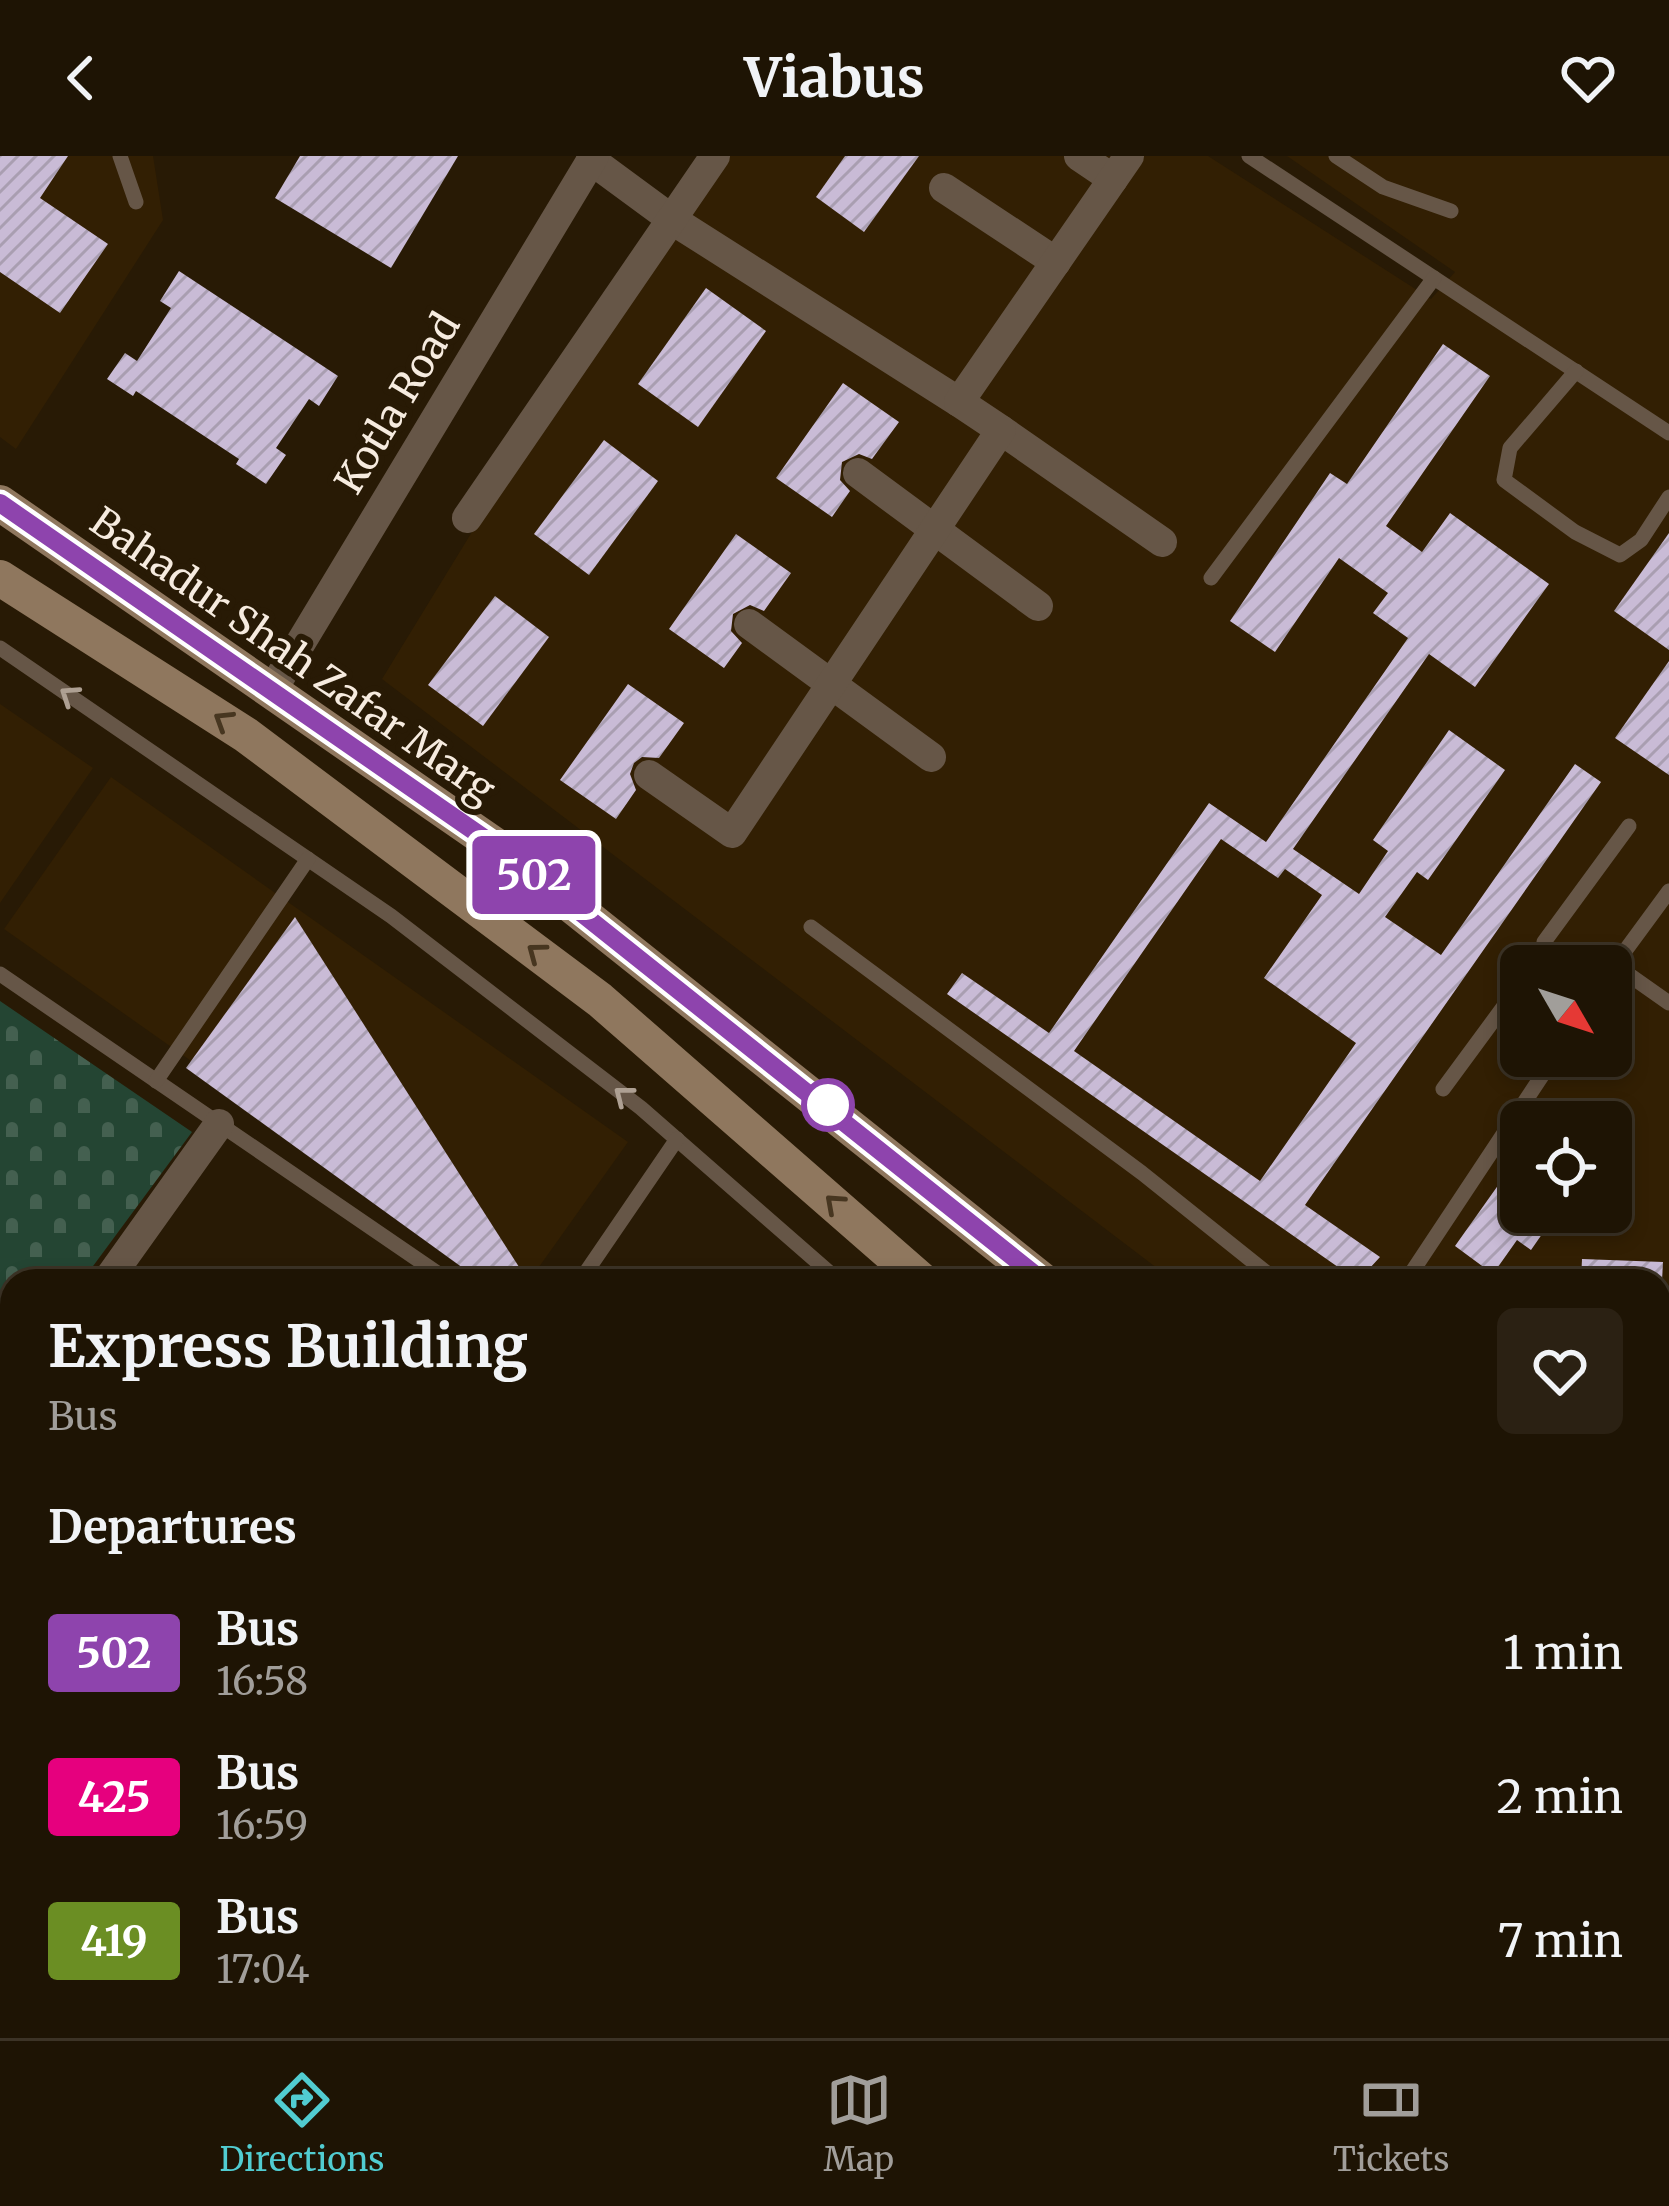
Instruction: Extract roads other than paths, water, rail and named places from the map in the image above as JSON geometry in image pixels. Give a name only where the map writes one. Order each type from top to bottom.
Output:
[{"type":"main road","name":"Bahadur Shah Zafar Marg","points":[[0,502],[510,856],[1028,1269]]},
{"type":"main road","points":[[0,578],[246,734],[600,1000],[908,1269]]},
{"type":"street","points":[[467,518],[715,156]]},
{"type":"street","points":[[959,402],[1121,167],[1078,156]]},
{"type":"street","points":[[592,158],[674,221],[959,402],[1162,542]]},
{"type":"street","name":"Kotla Road","points":[[271,692],[592,158]]},
{"type":"street","points":[[944,188],[1055,262]]},
{"type":"street","points":[[649,775],[732,832],[1001,430]]},
{"type":"street","points":[[858,473],[1038,606]]},
{"type":"street","points":[[748,624],[932,757]]},
{"type":"street","points":[[116,1269],[219,1124]]},
{"type":"lane","points":[[120,156],[136,202]]},
{"type":"lane","points":[[1249,156],[1669,433]]},
{"type":"lane","points":[[1336,156],[1383,187],[1451,212]]},
{"type":"lane","points":[[1211,578],[1434,278]]},
{"type":"lane","points":[[1576,370],[1510,448],[1504,480],[1558,521],[1620,555],[1641,540],[1669,497]]},
{"type":"lane","points":[[0,648],[391,916],[677,1138],[825,1269]]},
{"type":"lane","points":[[1543,945],[1629,826]]},
{"type":"lane","points":[[156,1081],[308,859]]},
{"type":"lane","points":[[1626,945],[1669,890]]},
{"type":"lane","points":[[811,927],[1142,1173],[1262,1269]]},
{"type":"lane","points":[[0,974],[431,1269]]},
{"type":"lane","points":[[1632,981],[1669,1003]]},
{"type":"lane","points":[[1443,1089],[1500,1012]]},
{"type":"lane","points":[[1414,1269],[1541,1077]]},
{"type":"lane","points":[[588,1269],[677,1138]]}]
